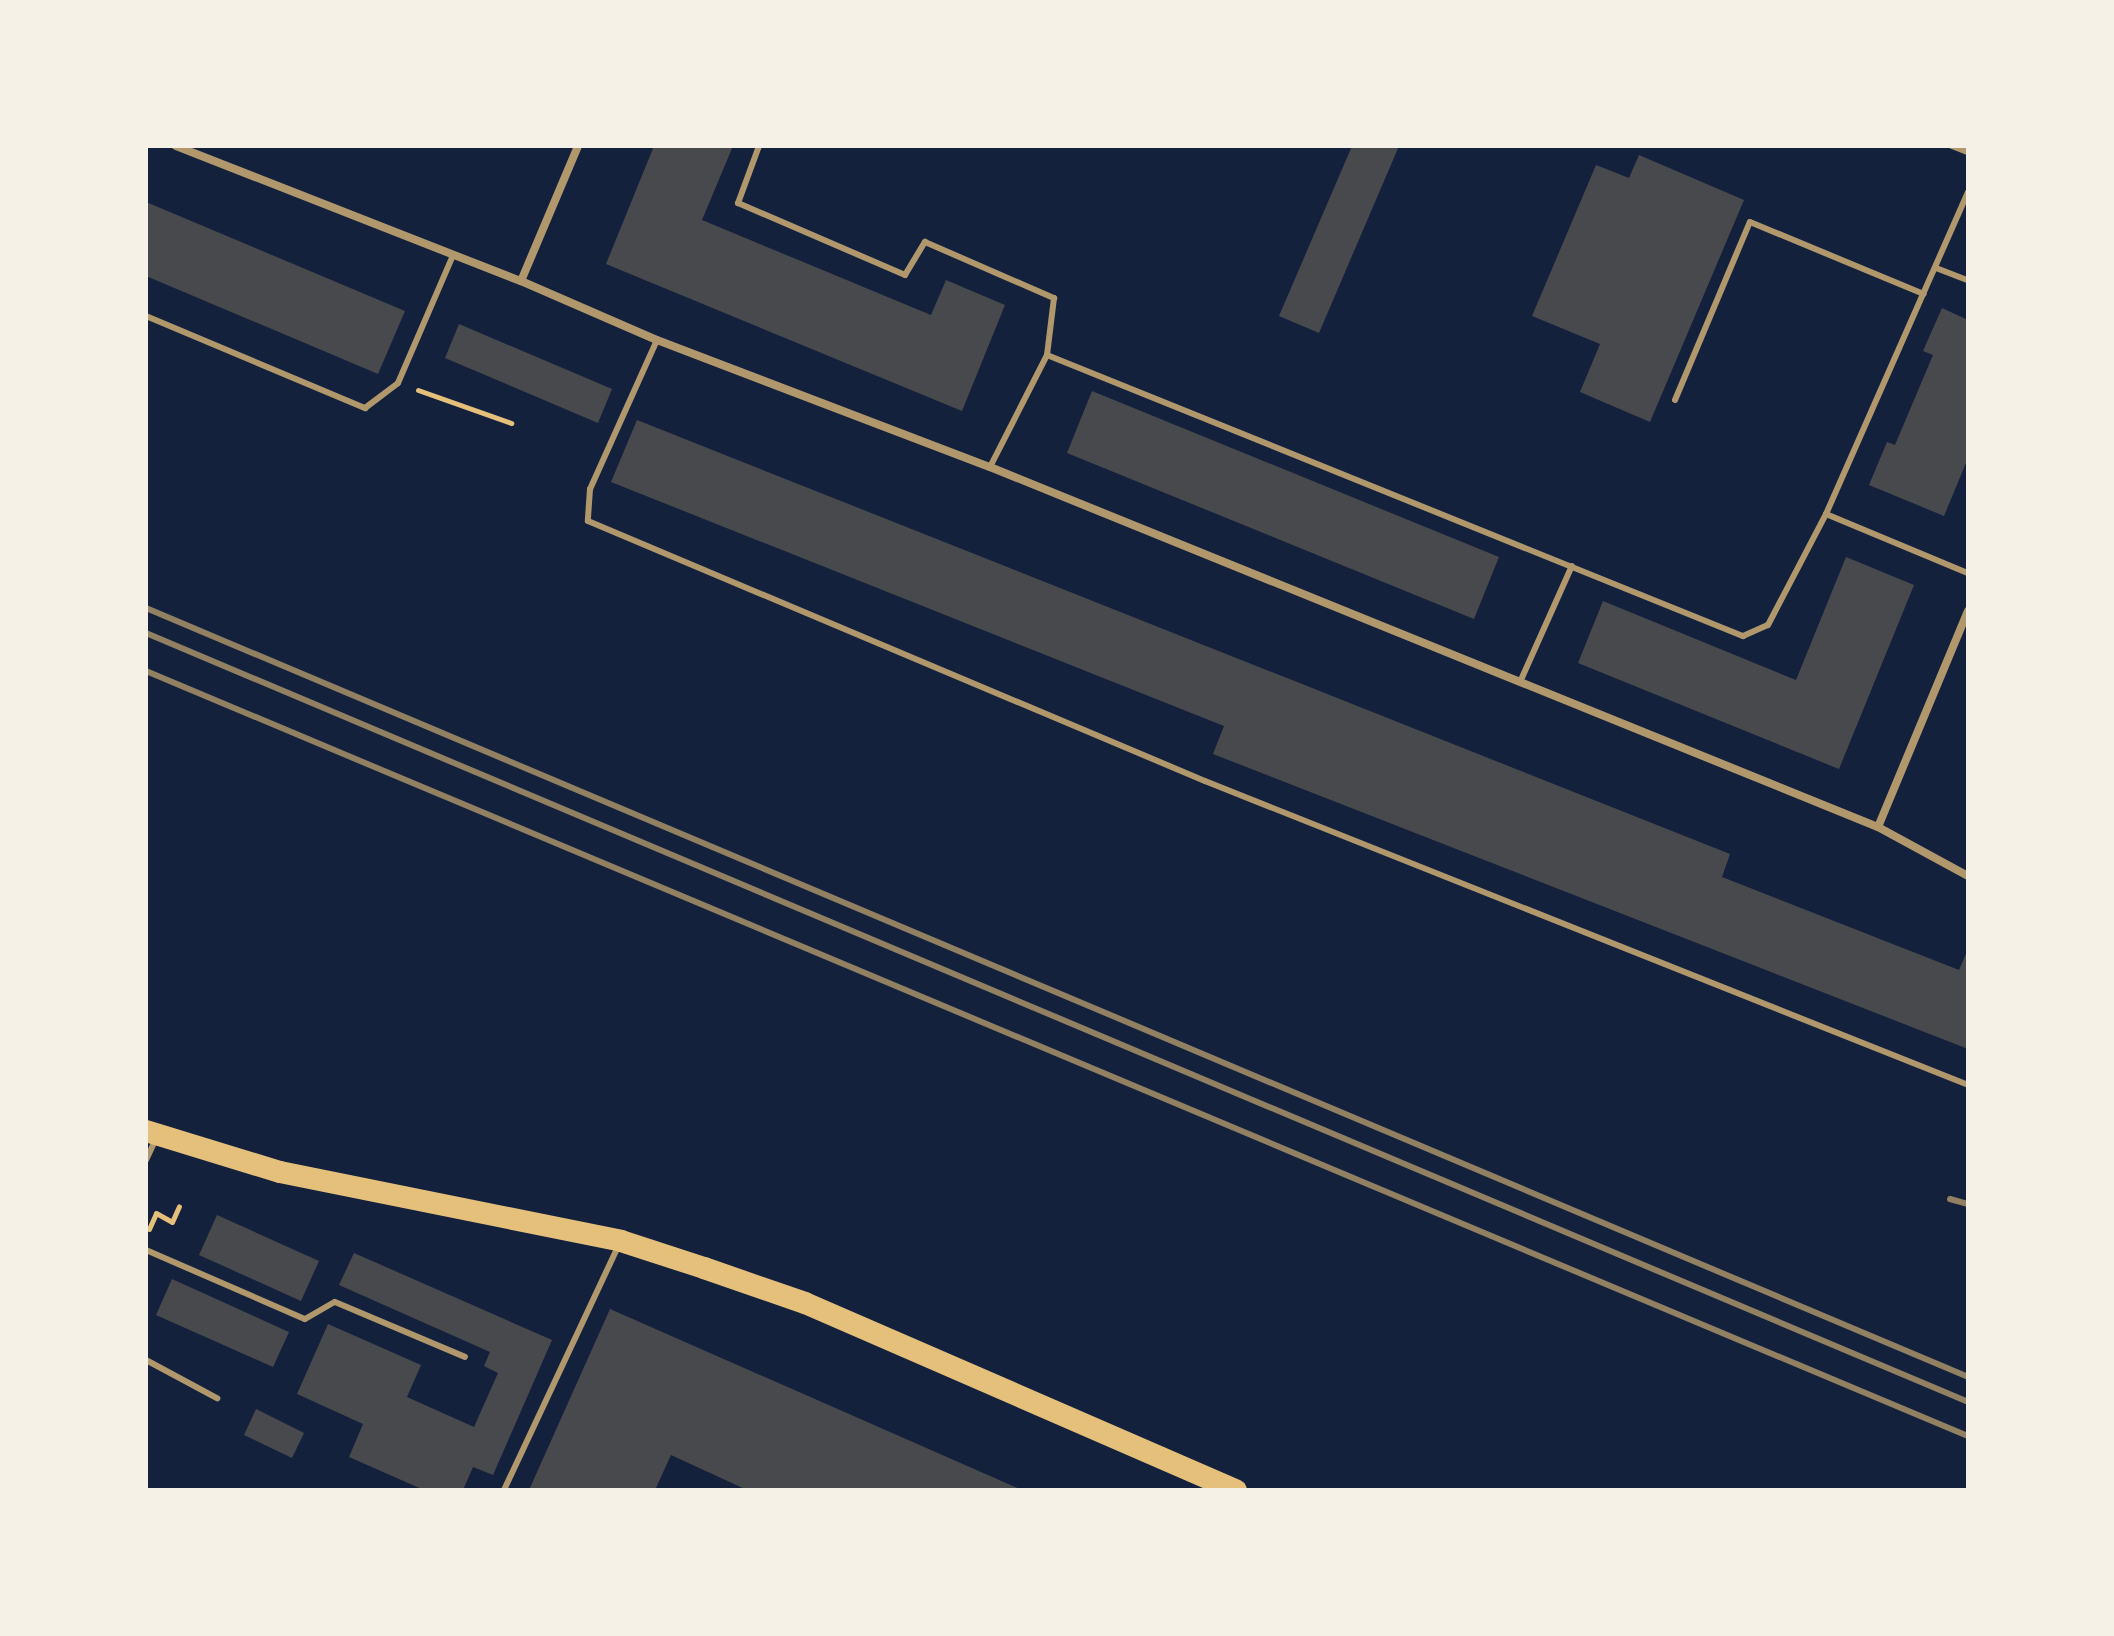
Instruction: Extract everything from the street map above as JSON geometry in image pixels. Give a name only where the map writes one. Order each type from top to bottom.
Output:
[{"type":"highway","points":[[152,1133],[280,1172],[621,1241],[805,1303],[1236,1490]]},
{"type":"street","points":[[176,146],[521,281],[657,340],[990,467],[1878,827],[1968,876]]},
{"type":"street","points":[[521,281],[578,146]]},
{"type":"street","points":[[1878,827],[1968,611]]},
{"type":"lane","points":[[759,146],[738,203],[905,275],[925,242],[1054,298],[1047,355],[990,467]]},
{"type":"lane","points":[[1952,146],[1968,152]]},
{"type":"lane","points":[[1047,355],[1743,636],[1768,625],[1826,514],[1968,192]]},
{"type":"lane","points":[[1675,400],[1750,222],[1924,294]]},
{"type":"lane","points":[[146,316],[365,408],[398,383],[453,255]]},
{"type":"lane","points":[[1936,268],[1968,280]]},
{"type":"lane","points":[[657,340],[590,489],[588,521],[1205,781],[1968,1085]]},
{"type":"lane","points":[[1826,514],[1968,573]]},
{"type":"lane","points":[[1520,682],[1572,566]]},
{"type":"lane","points":[[146,1160],[152,1133]]},
{"type":"lane","points":[[504,1490],[621,1241]]},
{"type":"lane","points":[[146,1250],[305,1319],[335,1302],[465,1357]]},
{"type":"lane","points":[[146,1360],[217,1398]]},
{"type":"path","points":[[398,383],[511,423]]},
{"type":"path","points":[[146,1237],[156,1213],[172,1222],[179,1206]]},
{"type":"building","points":[[654,146],[733,146],[702,220],[931,315],[946,280],[1005,305],[962,411],[606,264]]},
{"type":"building","points":[[1352,146],[1399,146],[1319,333],[1279,316]]},
{"type":"building","points":[[1639,155],[1744,200],[1650,422],[1580,392],[1600,344],[1532,316],[1596,165],[1629,178]]},
{"type":"building","points":[[146,202],[405,311],[378,374],[146,276]]},
{"type":"building","points":[[1942,308],[1968,320],[1968,458],[1944,516],[1869,485],[1887,442],[1895,445],[1933,355],[1923,351]]},
{"type":"building","points":[[459,324],[612,389],[598,423],[445,358]]},
{"type":"building","points":[[1092,391],[1499,557],[1474,619],[1067,453]]},
{"type":"building","points":[[637,420],[1730,854],[1722,877],[1959,970],[1968,949],[1968,1049],[1213,754],[1224,726],[611,482]]},
{"type":"building","points":[[1846,557],[1914,585],[1839,769],[1578,663],[1603,601],[1796,680]]},
{"type":"building","points":[[217,1215],[319,1261],[301,1301],[199,1255]]},
{"type":"building","points":[[354,1253],[552,1340],[493,1475],[473,1467],[463,1490],[424,1490],[349,1457],[363,1424],[297,1394],[328,1324],[421,1365],[407,1397],[474,1427],[498,1373],[484,1366],[490,1352],[339,1285]]},
{"type":"building","points":[[172,1279],[289,1332],[273,1367],[156,1315]]},
{"type":"building","points":[[610,1309],[1022,1490],[747,1490],[671,1455],[655,1490],[529,1490]]},
{"type":"building","points":[[256,1409],[304,1433],[292,1458],[244,1435]]},
{"type":"railway","points":[[146,608],[1968,1377]]},
{"type":"railway","points":[[146,633],[1968,1402]]},
{"type":"railway","points":[[146,671],[1968,1436]]},
{"type":"railway","points":[[1950,1199],[1968,1204]]}]
